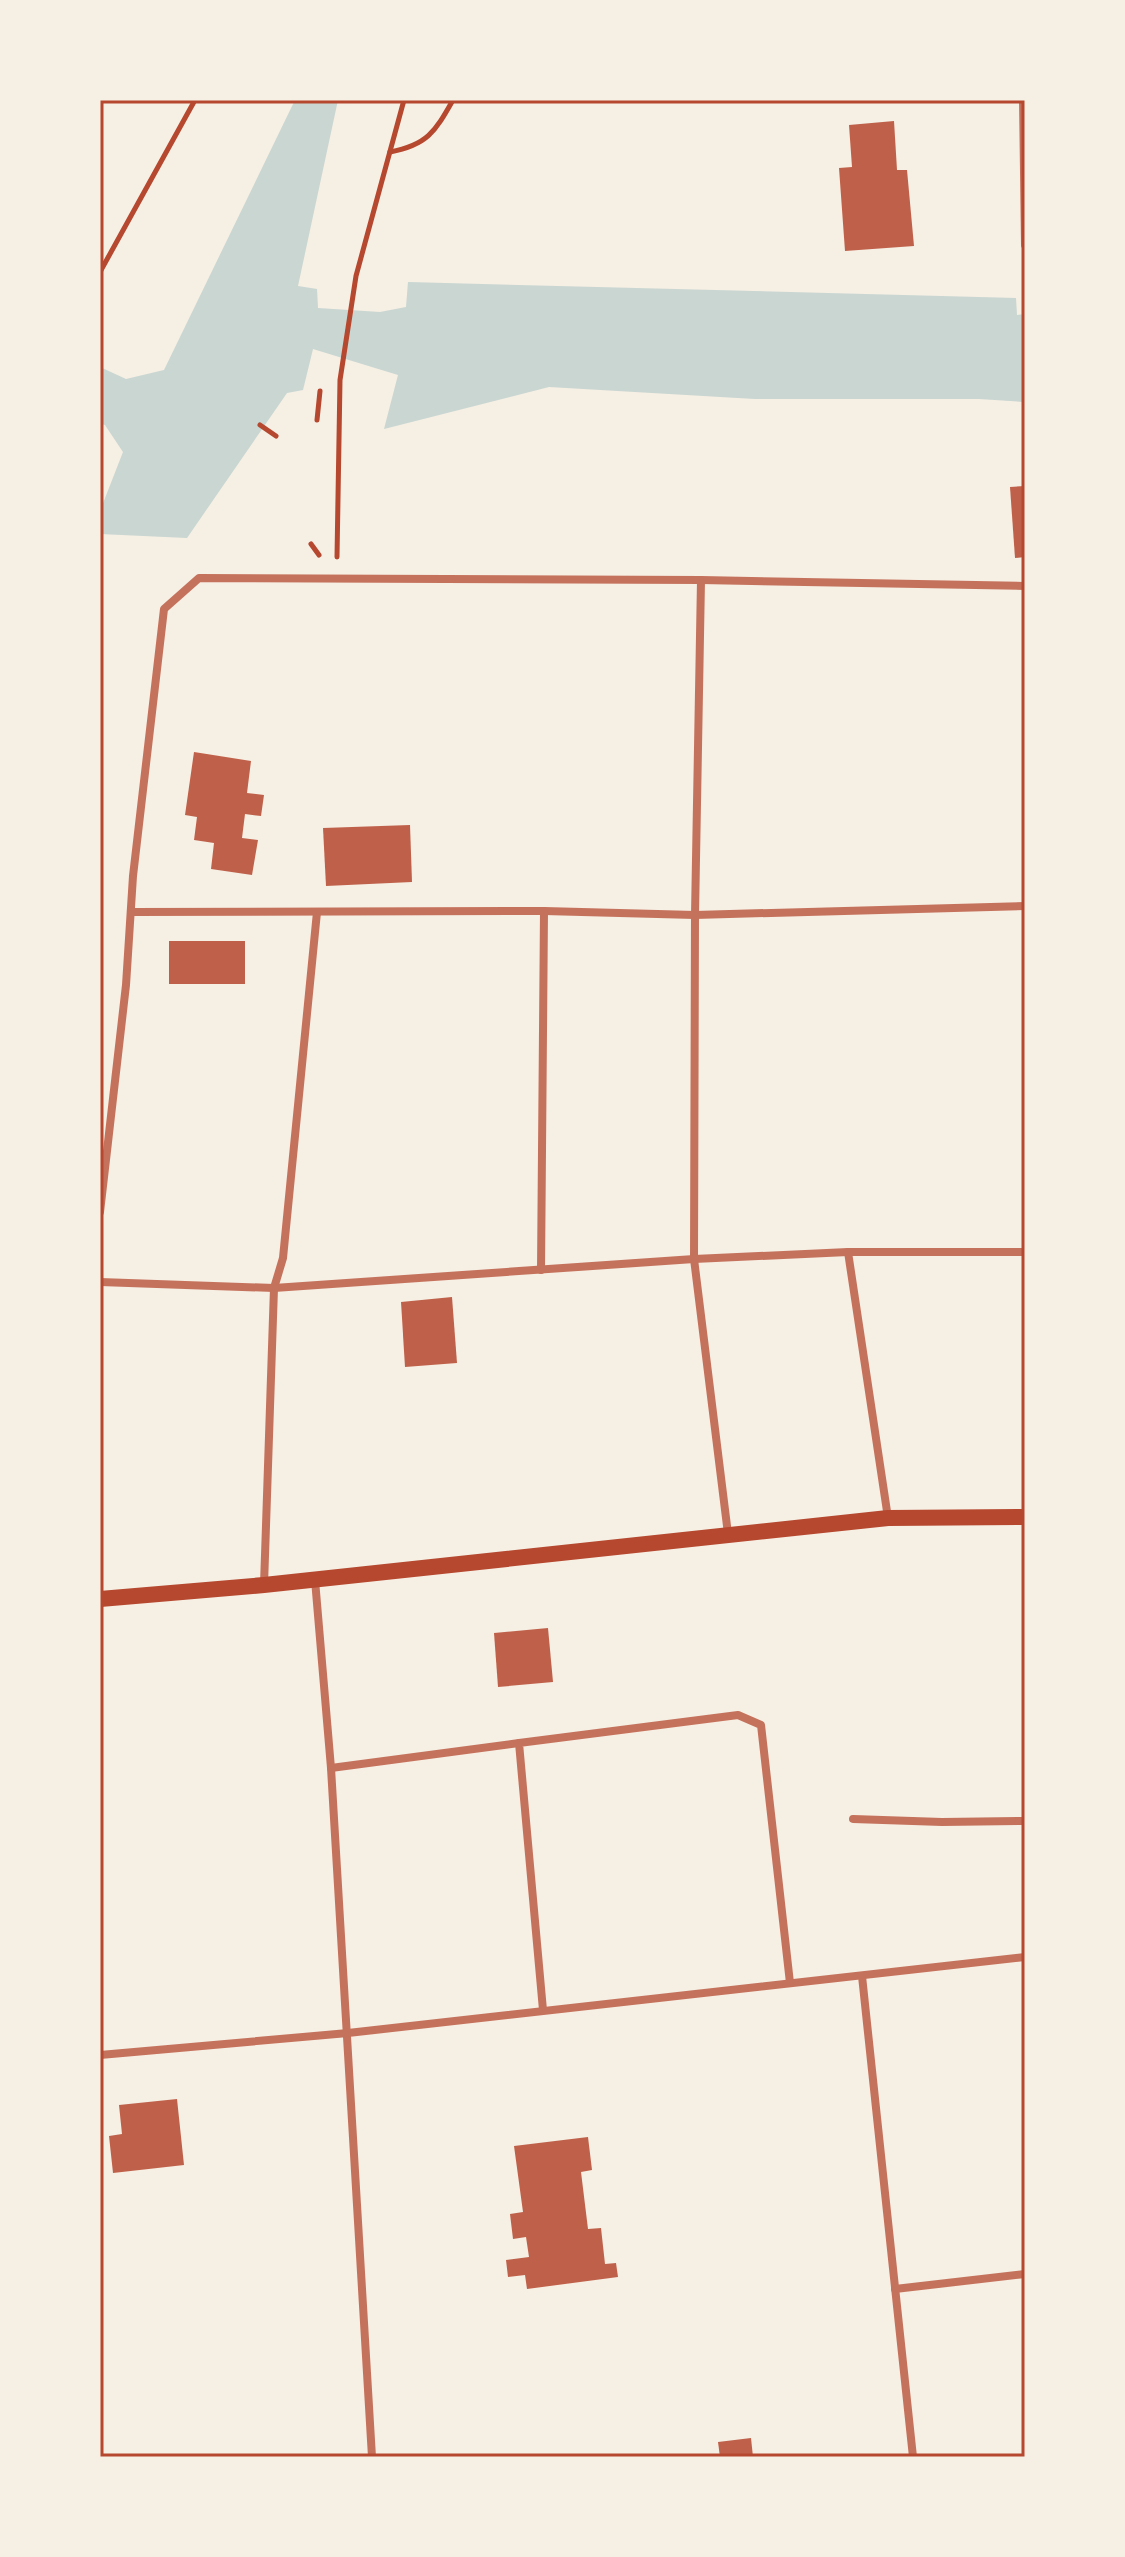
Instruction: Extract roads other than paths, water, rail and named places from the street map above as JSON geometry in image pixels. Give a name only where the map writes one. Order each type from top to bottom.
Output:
[{"type":"main road","points":[[100,1599],[315,1580],[888,1518],[1025,1517]]},
{"type":"street","points":[[1023,100],[1025,245]]},
{"type":"street","points":[[100,1212],[126,985],[133,876],[164,609],[199,578],[701,580],[1025,586]]},
{"type":"street","points":[[701,580],[695,915],[694,1259],[728,1534]]},
{"type":"street","points":[[132,912],[544,911],[695,915],[1025,906]]},
{"type":"street","points":[[541,1270],[544,911]]},
{"type":"street","points":[[264,1585],[274,1288],[283,1258],[317,912]]},
{"type":"street","points":[[100,1282],[274,1288],[694,1259],[848,1252],[1025,1252]]},
{"type":"street","points":[[848,1252],[888,1518]]},
{"type":"street","points":[[315,1580],[331,1768],[372,2457]]},
{"type":"street","points":[[331,1768],[738,1715],[761,1725],[790,1983]]},
{"type":"street","points":[[519,1743],[543,2010]]},
{"type":"street","points":[[853,1819],[1025,1821]]},
{"type":"street","points":[[100,2055],[348,2033],[1025,1957]]},
{"type":"street","points":[[862,1976],[913,2457]]},
{"type":"street","points":[[895,2289],[1025,2274]]}]
